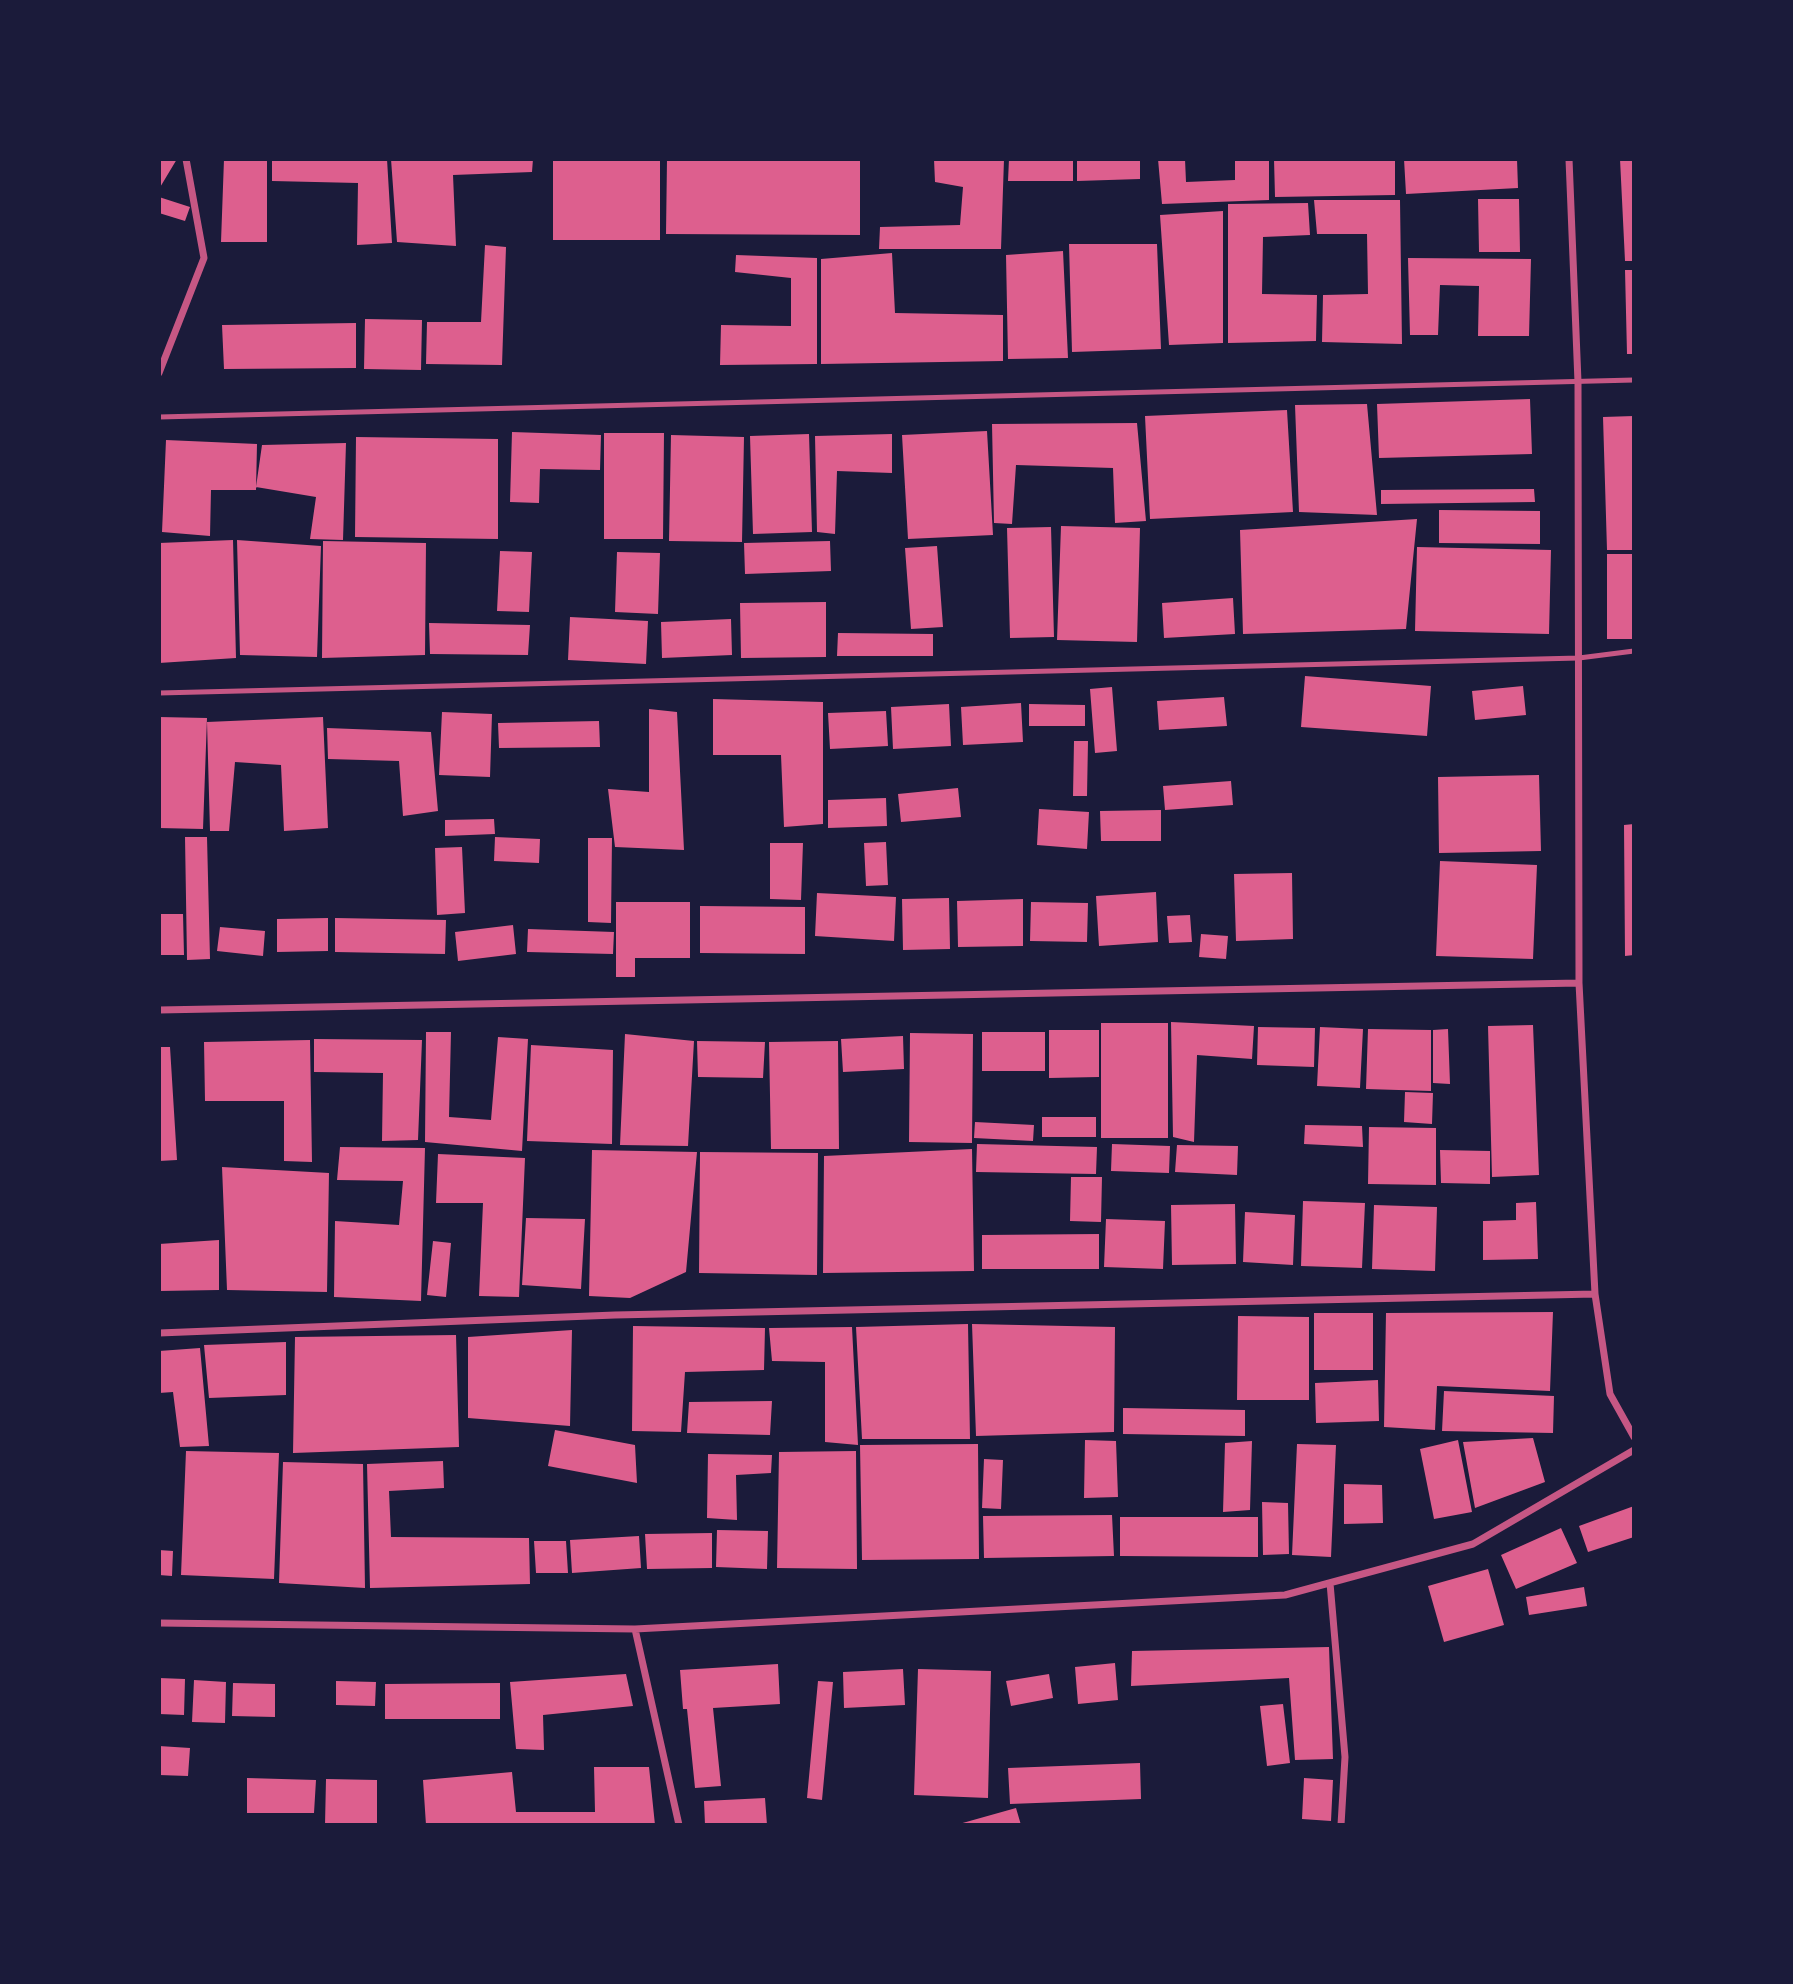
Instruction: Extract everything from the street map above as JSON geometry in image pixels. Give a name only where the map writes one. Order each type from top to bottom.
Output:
[{"type":"street","points":[[159,373],[204,258],[186,159]]},
{"type":"street","points":[[1569,159],[1578,382],[1579,983],[1595,1294],[1610,1394],[1634,1437]]},
{"type":"street","points":[[159,1010],[1579,983]]},
{"type":"street","points":[[159,1333],[615,1315],[1595,1294]]},
{"type":"street","points":[[159,1623],[635,1629],[1284,1595],[1473,1544],[1634,1450]]},
{"type":"street","points":[[1330,1583],[1345,1756],[1341,1825]]},
{"type":"street","points":[[635,1629],[679,1825]]},
{"type":"lane","points":[[159,417],[1634,380]]},
{"type":"lane","points":[[159,693],[1578,657],[1634,652]]},
{"type":"building","points":[[159,159],[177,159],[159,189]]},
{"type":"building","points":[[224,159],[267,159],[267,242],[221,242]]},
{"type":"building","points":[[272,159],[387,159],[392,243],[357,245],[358,183],[272,181]]},
{"type":"building","points":[[391,159],[533,159],[532,172],[453,175],[456,246],[397,242]]},
{"type":"building","points":[[553,159],[660,159],[660,240],[553,240]]},
{"type":"building","points":[[667,159],[860,159],[860,235],[666,234]]},
{"type":"building","points":[[934,159],[1004,159],[1001,249],[879,249],[880,227],[960,225],[963,187],[935,182]]},
{"type":"building","points":[[1009,159],[1073,159],[1073,181],[1008,181]]},
{"type":"building","points":[[1077,159],[1140,159],[1140,179],[1077,181]]},
{"type":"building","points":[[1158,159],[1185,159],[1186,182],[1235,180],[1235,159],[1269,159],[1269,200],[1162,204]]},
{"type":"building","points":[[1274,159],[1395,159],[1395,195],[1275,197]]},
{"type":"building","points":[[1404,159],[1517,159],[1518,188],[1406,194]]},
{"type":"building","points":[[1620,159],[1634,159],[1634,261],[1625,261]]},
{"type":"building","points":[[159,197],[190,207],[185,221],[159,213]]},
{"type":"building","points":[[1478,199],[1519,199],[1520,252],[1479,252]]},
{"type":"building","points":[[1314,200],[1400,200],[1402,344],[1322,342],[1323,295],[1368,294],[1367,234],[1317,234]]},
{"type":"building","points":[[1308,203],[1310,235],[1263,237],[1262,294],[1317,295],[1316,341],[1228,343],[1228,204]]},
{"type":"building","points":[[1223,211],[1223,343],[1169,345],[1160,215]]},
{"type":"building","points":[[1069,244],[1157,244],[1161,349],[1072,352]]},
{"type":"building","points":[[485,245],[506,247],[502,365],[426,364],[427,322],[481,322]]},
{"type":"building","points":[[1063,251],[1068,358],[1008,359],[1006,255]]},
{"type":"building","points":[[892,253],[895,313],[1003,315],[1003,361],[821,364],[821,259]]},
{"type":"building","points":[[736,255],[817,258],[817,364],[720,365],[721,325],[791,326],[791,278],[735,272]]},
{"type":"building","points":[[1408,258],[1531,259],[1529,336],[1478,336],[1479,286],[1440,285],[1438,335],[1410,335]]},
{"type":"building","points":[[1625,270],[1634,270],[1634,354],[1627,354]]},
{"type":"building","points":[[365,319],[422,320],[421,370],[364,369]]},
{"type":"building","points":[[356,323],[356,368],[224,369],[222,325]]},
{"type":"building","points":[[1530,399],[1532,454],[1379,458],[1377,404]]},
{"type":"building","points":[[1367,404],[1377,515],[1299,512],[1295,405]]},
{"type":"building","points":[[1287,410],[1293,512],[1150,519],[1145,416]]},
{"type":"building","points":[[1634,416],[1634,550],[1607,550],[1603,417]]},
{"type":"building","points":[[1137,423],[1146,521],[1115,523],[1113,468],[1016,465],[1012,524],[994,523],[992,424]]},
{"type":"building","points":[[987,431],[993,535],[908,539],[902,435]]},
{"type":"building","points":[[512,432],[601,435],[600,470],[540,469],[539,503],[510,502]]},
{"type":"building","points":[[604,433],[664,433],[663,539],[604,539]]},
{"type":"building","points":[[809,434],[812,532],[753,534],[750,436]]},
{"type":"building","points":[[892,434],[892,473],[837,471],[835,534],[817,532],[815,436]]},
{"type":"building","points":[[671,435],[744,437],[742,542],[669,541]]},
{"type":"building","points":[[356,437],[498,439],[498,539],[355,537]]},
{"type":"building","points":[[166,440],[257,444],[256,490],[211,490],[210,536],[162,532]]},
{"type":"building","points":[[346,443],[343,540],[310,539],[316,497],[256,487],[262,445]]},
{"type":"building","points":[[1534,489],[1535,502],[1381,504],[1381,490]]},
{"type":"building","points":[[1439,510],[1540,511],[1540,544],[1439,543]]},
{"type":"building","points":[[1417,519],[1406,629],[1243,634],[1240,530]]},
{"type":"building","points":[[1061,526],[1140,528],[1137,642],[1057,640]]},
{"type":"building","points":[[1051,527],[1054,637],[1010,638],[1007,528]]},
{"type":"building","points":[[233,540],[236,658],[159,663],[159,543]]},
{"type":"building","points":[[237,540],[321,546],[317,657],[240,655]]},
{"type":"building","points":[[323,541],[426,543],[425,655],[322,658]]},
{"type":"building","points":[[830,541],[831,571],[745,574],[744,543]]},
{"type":"building","points":[[937,546],[943,627],[911,629],[905,548]]},
{"type":"building","points":[[1417,547],[1551,550],[1549,634],[1415,631]]},
{"type":"building","points":[[500,551],[532,552],[529,612],[497,611]]},
{"type":"building","points":[[617,552],[660,553],[658,614],[615,612]]},
{"type":"building","points":[[1607,554],[1634,554],[1634,639],[1607,639]]},
{"type":"building","points":[[1233,598],[1235,634],[1164,638],[1162,603]]},
{"type":"building","points":[[826,602],[826,657],[741,658],[740,603]]},
{"type":"building","points":[[570,617],[648,621],[646,664],[568,660]]},
{"type":"building","points":[[731,619],[732,655],[662,658],[661,622]]},
{"type":"building","points":[[429,623],[530,625],[528,655],[430,654]]},
{"type":"building","points":[[838,633],[933,634],[933,656],[837,656]]},
{"type":"building","points":[[1305,676],[1431,686],[1427,736],[1301,727]]},
{"type":"building","points":[[1523,686],[1526,715],[1475,720],[1472,691]]},
{"type":"building","points":[[1112,687],[1117,751],[1095,753],[1090,689]]},
{"type":"building","points":[[1224,697],[1227,726],[1159,730],[1157,701]]},
{"type":"building","points":[[713,699],[823,702],[823,824],[784,827],[781,755],[713,755]]},
{"type":"building","points":[[1021,703],[1023,742],[963,745],[961,707]]},
{"type":"building","points":[[949,704],[951,746],[893,749],[891,707]]},
{"type":"building","points":[[1029,704],[1085,705],[1085,726],[1029,726]]},
{"type":"building","points":[[649,709],[677,712],[684,850],[615,847],[608,789],[649,792]]},
{"type":"building","points":[[886,711],[888,746],[830,749],[828,713]]},
{"type":"building","points":[[442,712],[492,714],[490,777],[439,775]]},
{"type":"building","points":[[159,717],[207,718],[203,829],[159,828]]},
{"type":"building","points":[[323,717],[328,828],[284,831],[281,765],[235,762],[229,831],[210,831],[207,722]]},
{"type":"building","points":[[599,721],[600,747],[499,748],[498,723]]},
{"type":"building","points":[[327,728],[431,732],[438,811],[403,816],[399,761],[328,759]]},
{"type":"building","points":[[1074,741],[1088,741],[1087,796],[1073,796]]},
{"type":"building","points":[[1539,775],[1541,851],[1439,853],[1438,777]]},
{"type":"building","points":[[1231,781],[1233,805],[1165,810],[1163,786]]},
{"type":"building","points":[[958,788],[961,817],[901,822],[898,794]]},
{"type":"building","points":[[886,798],[887,826],[828,828],[828,800]]},
{"type":"building","points":[[1039,809],[1089,812],[1087,849],[1037,845]]},
{"type":"building","points":[[1161,810],[1161,841],[1101,841],[1100,811]]},
{"type":"building","points":[[494,819],[495,834],[445,836],[445,820]]},
{"type":"building","points":[[1634,824],[1634,955],[1625,956],[1624,825]]},
{"type":"building","points":[[185,837],[207,837],[210,959],[187,960]]},
{"type":"building","points":[[495,837],[540,839],[539,863],[494,861]]},
{"type":"building","points":[[588,838],[612,838],[611,923],[588,922]]},
{"type":"building","points":[[886,842],[888,885],[866,886],[864,843]]},
{"type":"building","points":[[770,843],[803,843],[801,900],[770,899]]},
{"type":"building","points":[[462,847],[465,913],[437,915],[435,848]]},
{"type":"building","points":[[1440,861],[1537,865],[1533,959],[1436,956]]},
{"type":"building","points":[[1292,873],[1293,939],[1236,941],[1234,874]]},
{"type":"building","points":[[1156,892],[1158,942],[1099,946],[1096,896]]},
{"type":"building","points":[[817,893],[896,897],[894,941],[815,936]]},
{"type":"building","points":[[949,898],[950,949],[903,950],[902,899]]},
{"type":"building","points":[[1023,899],[1023,946],[958,947],[957,901]]},
{"type":"building","points":[[616,902],[690,902],[690,958],[635,958],[635,977],[616,977]]},
{"type":"building","points":[[1031,902],[1088,903],[1087,942],[1030,941]]},
{"type":"building","points":[[700,906],[805,907],[805,954],[700,953]]},
{"type":"building","points":[[159,914],[183,914],[184,955],[159,955]]},
{"type":"building","points":[[1190,915],[1192,942],[1169,943],[1167,916]]},
{"type":"building","points":[[328,918],[328,951],[277,952],[277,919]]},
{"type":"building","points":[[335,918],[446,920],[445,954],[335,952]]},
{"type":"building","points":[[513,925],[516,954],[458,961],[455,932]]},
{"type":"building","points":[[220,927],[265,931],[263,956],[217,951]]},
{"type":"building","points":[[528,929],[614,932],[613,954],[527,952]]},
{"type":"building","points":[[1201,934],[1228,936],[1226,959],[1199,957]]},
{"type":"building","points":[[1171,1022],[1254,1026],[1252,1059],[1197,1055],[1194,1142],[1173,1137]]},
{"type":"building","points":[[1101,1023],[1168,1023],[1168,1138],[1101,1138]]},
{"type":"building","points":[[1533,1025],[1539,1175],[1492,1177],[1488,1026]]},
{"type":"building","points":[[1258,1027],[1315,1028],[1314,1067],[1257,1065]]},
{"type":"building","points":[[1320,1027],[1363,1029],[1360,1088],[1317,1086]]},
{"type":"building","points":[[1368,1029],[1431,1030],[1431,1091],[1366,1089]]},
{"type":"building","points":[[1448,1029],[1450,1084],[1433,1083],[1433,1030]]},
{"type":"building","points":[[1049,1030],[1099,1030],[1099,1077],[1049,1078]]},
{"type":"building","points":[[426,1032],[451,1032],[449,1117],[491,1120],[498,1037],[528,1039],[522,1151],[425,1142]]},
{"type":"building","points":[[982,1032],[1045,1032],[1045,1071],[982,1071]]},
{"type":"building","points":[[910,1033],[973,1034],[972,1143],[909,1142]]},
{"type":"building","points":[[625,1034],[694,1041],[688,1146],[620,1145]]},
{"type":"building","points":[[903,1036],[904,1069],[843,1072],[841,1039]]},
{"type":"building","points":[[314,1039],[422,1040],[418,1140],[382,1141],[383,1073],[314,1072]]},
{"type":"building","points":[[310,1040],[312,1162],[284,1161],[284,1101],[205,1101],[204,1042]]},
{"type":"building","points":[[697,1041],[765,1042],[763,1078],[698,1077]]},
{"type":"building","points":[[838,1041],[839,1149],[771,1149],[769,1042]]},
{"type":"building","points":[[531,1045],[613,1050],[612,1144],[527,1141]]},
{"type":"building","points":[[159,1047],[170,1047],[177,1160],[159,1161]]},
{"type":"building","points":[[1405,1092],[1433,1093],[1432,1124],[1404,1122]]},
{"type":"building","points":[[1042,1117],[1096,1117],[1096,1137],[1042,1137]]},
{"type":"building","points":[[975,1122],[1034,1125],[1033,1141],[974,1138]]},
{"type":"building","points":[[1305,1125],[1362,1126],[1363,1147],[1304,1144]]},
{"type":"building","points":[[1369,1127],[1436,1128],[1436,1185],[1368,1184]]},
{"type":"building","points":[[977,1144],[1097,1147],[1096,1174],[976,1172]]},
{"type":"building","points":[[1112,1144],[1170,1146],[1169,1173],[1111,1171]]},
{"type":"building","points":[[1177,1145],[1238,1146],[1237,1175],[1175,1172]]},
{"type":"building","points":[[340,1147],[425,1148],[421,1301],[334,1297],[335,1221],[399,1225],[403,1181],[337,1180]]},
{"type":"building","points":[[972,1149],[974,1271],[823,1273],[824,1156]]},
{"type":"building","points":[[592,1150],[697,1152],[686,1272],[630,1298],[589,1296]]},
{"type":"building","points":[[1440,1150],[1490,1151],[1490,1184],[1441,1183]]},
{"type":"building","points":[[700,1152],[818,1153],[817,1275],[699,1273]]},
{"type":"building","points":[[438,1154],[525,1158],[519,1297],[479,1296],[483,1203],[436,1203]]},
{"type":"building","points":[[222,1167],[329,1173],[327,1292],[227,1290]]},
{"type":"building","points":[[1071,1177],[1102,1177],[1101,1222],[1070,1221]]},
{"type":"building","points":[[1303,1201],[1365,1203],[1362,1268],[1301,1266]]},
{"type":"building","points":[[1536,1202],[1538,1259],[1483,1260],[1483,1221],[1516,1220],[1516,1203]]},
{"type":"building","points":[[1235,1204],[1236,1264],[1172,1265],[1171,1205]]},
{"type":"building","points":[[1374,1205],[1437,1207],[1435,1271],[1372,1269]]},
{"type":"building","points":[[1245,1212],[1295,1215],[1293,1265],[1243,1262]]},
{"type":"building","points":[[526,1218],[585,1219],[581,1289],[522,1285]]},
{"type":"building","points":[[1106,1219],[1165,1221],[1163,1269],[1104,1267]]},
{"type":"building","points":[[1099,1234],[1099,1269],[982,1269],[982,1235]]},
{"type":"building","points":[[219,1240],[219,1290],[159,1291],[159,1244]]},
{"type":"building","points":[[433,1241],[451,1243],[446,1297],[427,1295]]},
{"type":"building","points":[[1553,1312],[1550,1391],[1437,1386],[1435,1430],[1384,1427],[1386,1313]]},
{"type":"building","points":[[1314,1313],[1373,1313],[1373,1370],[1314,1370]]},
{"type":"building","points":[[1238,1316],[1309,1317],[1309,1400],[1237,1400]]},
{"type":"building","points":[[968,1324],[970,1439],[862,1439],[856,1327]]},
{"type":"building","points":[[972,1324],[1115,1327],[1114,1432],[976,1436]]},
{"type":"building","points":[[633,1326],[765,1328],[764,1370],[685,1372],[681,1432],[632,1431]]},
{"type":"building","points":[[852,1327],[858,1445],[825,1442],[825,1362],[772,1361],[769,1328]]},
{"type":"building","points":[[572,1330],[570,1426],[468,1418],[468,1337]]},
{"type":"building","points":[[456,1335],[459,1447],[293,1453],[295,1337]]},
{"type":"building","points":[[286,1342],[286,1395],[209,1398],[204,1345]]},
{"type":"building","points":[[200,1348],[209,1446],[180,1447],[173,1392],[159,1393],[159,1351]]},
{"type":"building","points":[[1378,1380],[1379,1421],[1316,1423],[1315,1383]]},
{"type":"building","points":[[1444,1391],[1554,1396],[1553,1433],[1442,1431]]},
{"type":"building","points":[[772,1401],[770,1435],[687,1433],[689,1402]]},
{"type":"building","points":[[1123,1408],[1245,1410],[1245,1436],[1123,1434]]},
{"type":"building","points":[[555,1430],[635,1445],[637,1483],[548,1466]]},
{"type":"building","points":[[1533,1438],[1545,1482],[1475,1508],[1463,1442]]},
{"type":"building","points":[[1085,1440],[1116,1441],[1118,1497],[1084,1498]]},
{"type":"building","points":[[1458,1440],[1472,1512],[1434,1519],[1420,1449]]},
{"type":"building","points":[[1252,1441],[1250,1510],[1223,1512],[1225,1443]]},
{"type":"building","points":[[978,1444],[979,1559],[862,1560],[860,1445]]},
{"type":"building","points":[[1297,1444],[1336,1445],[1331,1557],[1292,1555]]},
{"type":"building","points":[[186,1451],[279,1453],[274,1579],[181,1575]]},
{"type":"building","points":[[856,1451],[857,1569],[777,1568],[779,1452]]},
{"type":"building","points":[[708,1454],[772,1455],[771,1473],[736,1475],[737,1520],[707,1518]]},
{"type":"building","points":[[984,1459],[1003,1460],[1001,1509],[982,1508]]},
{"type":"building","points":[[443,1461],[444,1488],[389,1491],[391,1537],[529,1538],[530,1584],[370,1588],[367,1464]]},
{"type":"building","points":[[283,1462],[363,1464],[365,1588],[279,1583]]},
{"type":"building","points":[[1344,1484],[1382,1485],[1383,1523],[1344,1524]]},
{"type":"building","points":[[1262,1502],[1288,1503],[1289,1554],[1263,1555]]},
{"type":"building","points":[[1634,1506],[1634,1537],[1588,1552],[1579,1526]]},
{"type":"building","points":[[1112,1515],[1114,1556],[984,1558],[983,1516]]},
{"type":"building","points":[[1120,1517],[1258,1517],[1258,1557],[1120,1556]]},
{"type":"building","points":[[1561,1528],[1577,1563],[1516,1589],[1501,1555]]},
{"type":"building","points":[[717,1530],[768,1531],[767,1569],[716,1567]]},
{"type":"building","points":[[712,1533],[712,1568],[647,1569],[645,1534]]},
{"type":"building","points":[[639,1536],[641,1568],[572,1573],[570,1540]]},
{"type":"building","points":[[534,1541],[566,1541],[568,1573],[536,1573]]},
{"type":"building","points":[[159,1550],[173,1551],[172,1576],[159,1575]]},
{"type":"building","points":[[1488,1569],[1504,1625],[1444,1642],[1428,1586]]},
{"type":"building","points":[[1584,1587],[1587,1606],[1529,1615],[1526,1597]]},
{"type":"building","points":[[1329,1647],[1333,1759],[1295,1760],[1289,1678],[1131,1686],[1132,1651]]},
{"type":"building","points":[[1115,1663],[1118,1700],[1078,1704],[1075,1667]]},
{"type":"building","points":[[778,1664],[780,1704],[713,1708],[721,1786],[695,1788],[680,1670]]},
{"type":"building","points":[[903,1669],[905,1705],[844,1708],[843,1672]]},
{"type":"building","points":[[918,1669],[991,1671],[988,1798],[914,1795]]},
{"type":"building","points":[[626,1674],[633,1706],[543,1715],[544,1750],[516,1749],[510,1682]]},
{"type":"building","points":[[1049,1674],[1053,1698],[1011,1706],[1006,1681]]},
{"type":"building","points":[[159,1678],[185,1679],[184,1715],[159,1714]]},
{"type":"building","points":[[194,1680],[226,1682],[225,1723],[192,1722]]},
{"type":"building","points":[[336,1681],[376,1682],[375,1706],[336,1705]]},
{"type":"building","points":[[818,1681],[833,1682],[822,1800],[807,1798]]},
{"type":"building","points":[[233,1683],[275,1684],[275,1717],[232,1716]]},
{"type":"building","points":[[500,1683],[500,1719],[385,1719],[385,1684]]},
{"type":"building","points":[[1283,1704],[1290,1763],[1267,1766],[1260,1706]]},
{"type":"building","points":[[159,1746],[190,1748],[188,1776],[159,1775]]},
{"type":"building","points":[[1140,1763],[1141,1799],[1010,1804],[1008,1768]]},
{"type":"building","points":[[594,1767],[649,1767],[655,1825],[426,1825],[423,1780],[512,1772],[516,1812],[595,1812]]},
{"type":"building","points":[[247,1778],[316,1780],[314,1813],[247,1813]]},
{"type":"building","points":[[1304,1778],[1333,1780],[1331,1821],[1302,1819]]},
{"type":"building","points":[[326,1779],[377,1780],[377,1825],[325,1825]]},
{"type":"building","points":[[765,1798],[767,1825],[705,1825],[704,1801]]},
{"type":"building","points":[[1016,1808],[1021,1825],[959,1825],[959,1824]]}]
